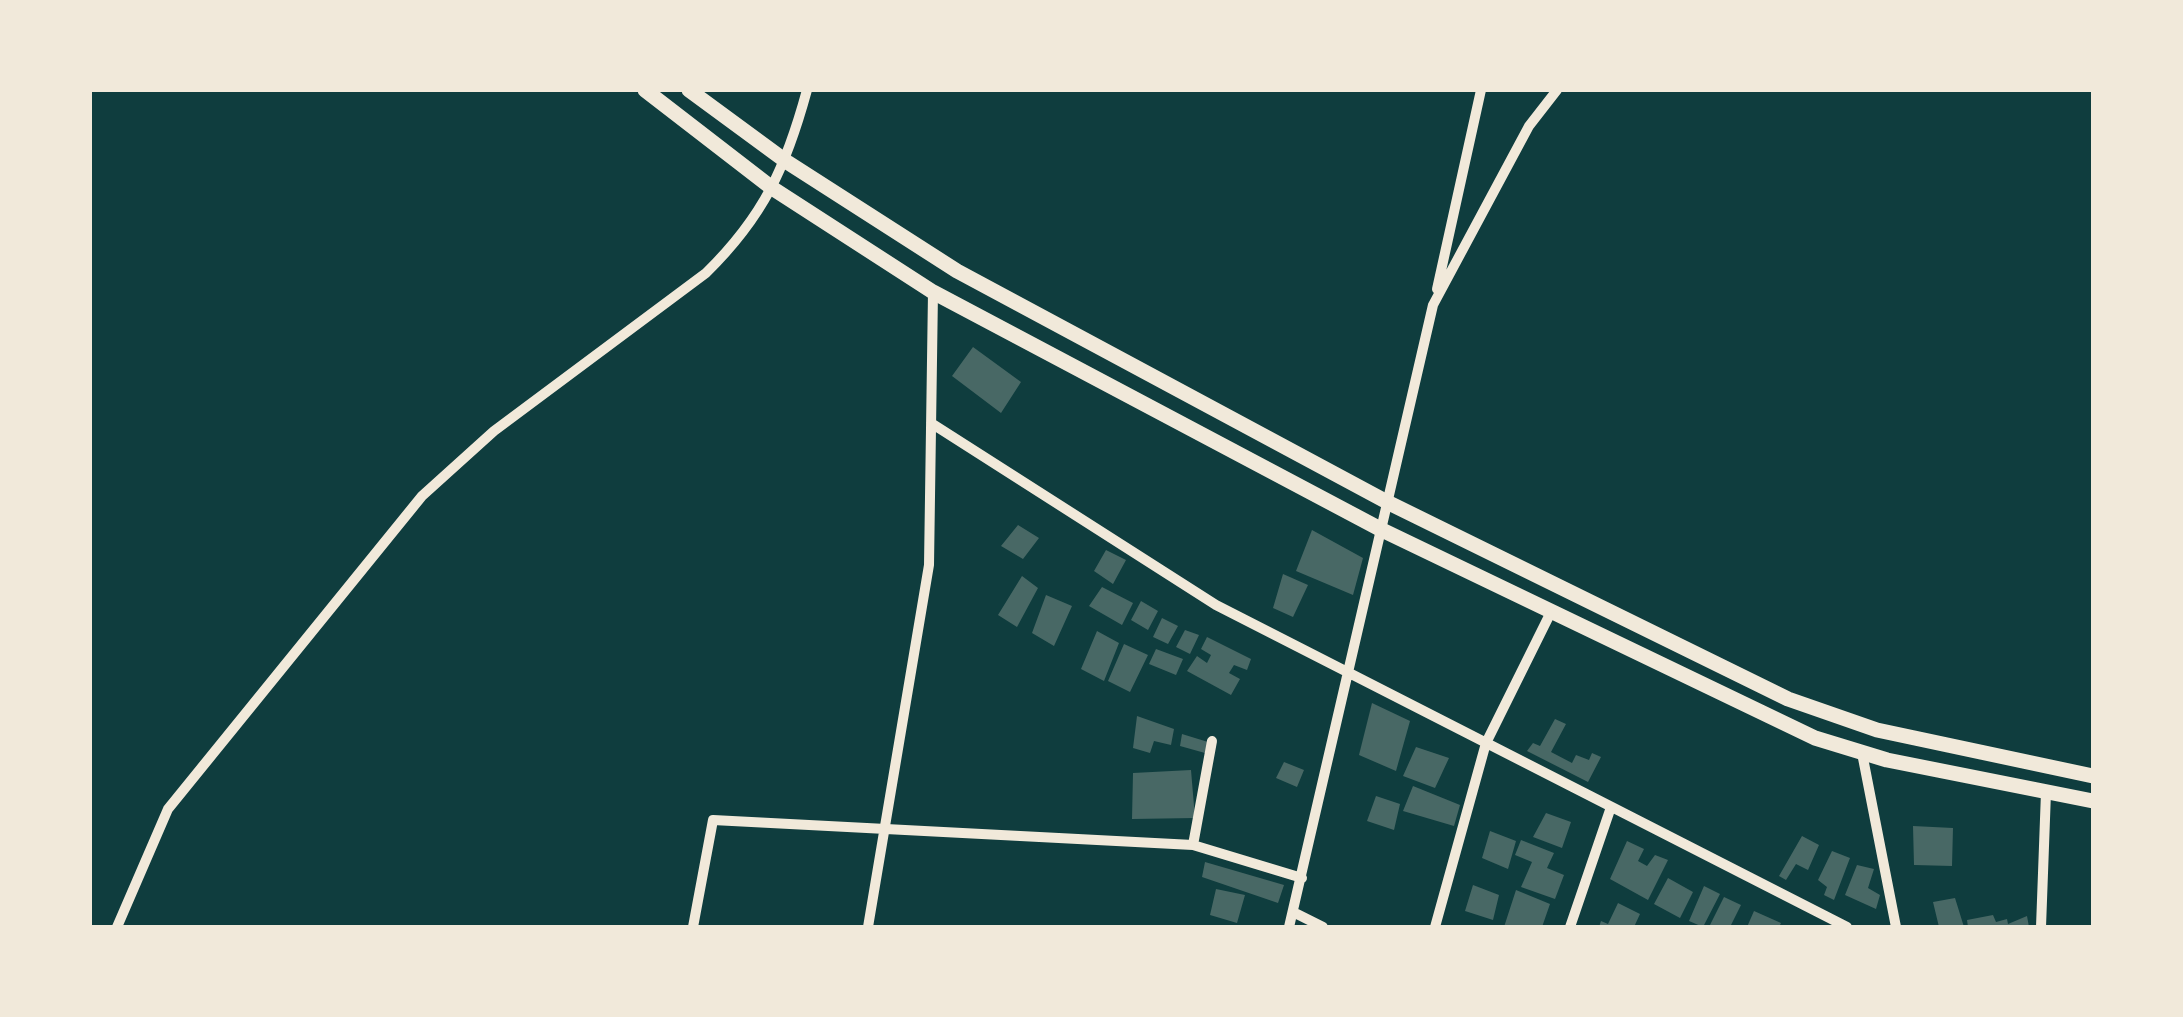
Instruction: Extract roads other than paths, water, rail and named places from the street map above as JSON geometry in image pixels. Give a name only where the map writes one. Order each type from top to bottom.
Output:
[{"type":"main road","points":[[645,90],[772,188],[933,292],[1382,530],[1796,730],[1862,752],[2093,801]]},
{"type":"main road","points":[[689,90],[787,162],[956,271],[1389,503],[1829,716],[2093,776]]},
{"type":"street","points":[[117,927],[168,809],[422,496],[494,431],[706,273],[730,250],[787,162],[807,90]]},
{"type":"street","points":[[1289,927],[1481,90]]},
{"type":"street","points":[[1433,305],[1529,126],[1557,90]]},
{"type":"street","points":[[868,927],[930,565],[933,292]]},
{"type":"street","points":[[931,423],[1216,605],[1847,927]]},
{"type":"street","points":[[1435,927],[1486,743],[1551,612]]},
{"type":"street","points":[[1194,845],[1212,742]]},
{"type":"street","points":[[1862,752],[1896,927]]},
{"type":"street","points":[[2041,927],[2046,792]]},
{"type":"street","points":[[1570,927],[1611,807]]},
{"type":"street","points":[[693,927],[713,820],[884,832],[1194,845],[1302,878]]},
{"type":"street","points":[[1293,912],[1324,927]]}]
